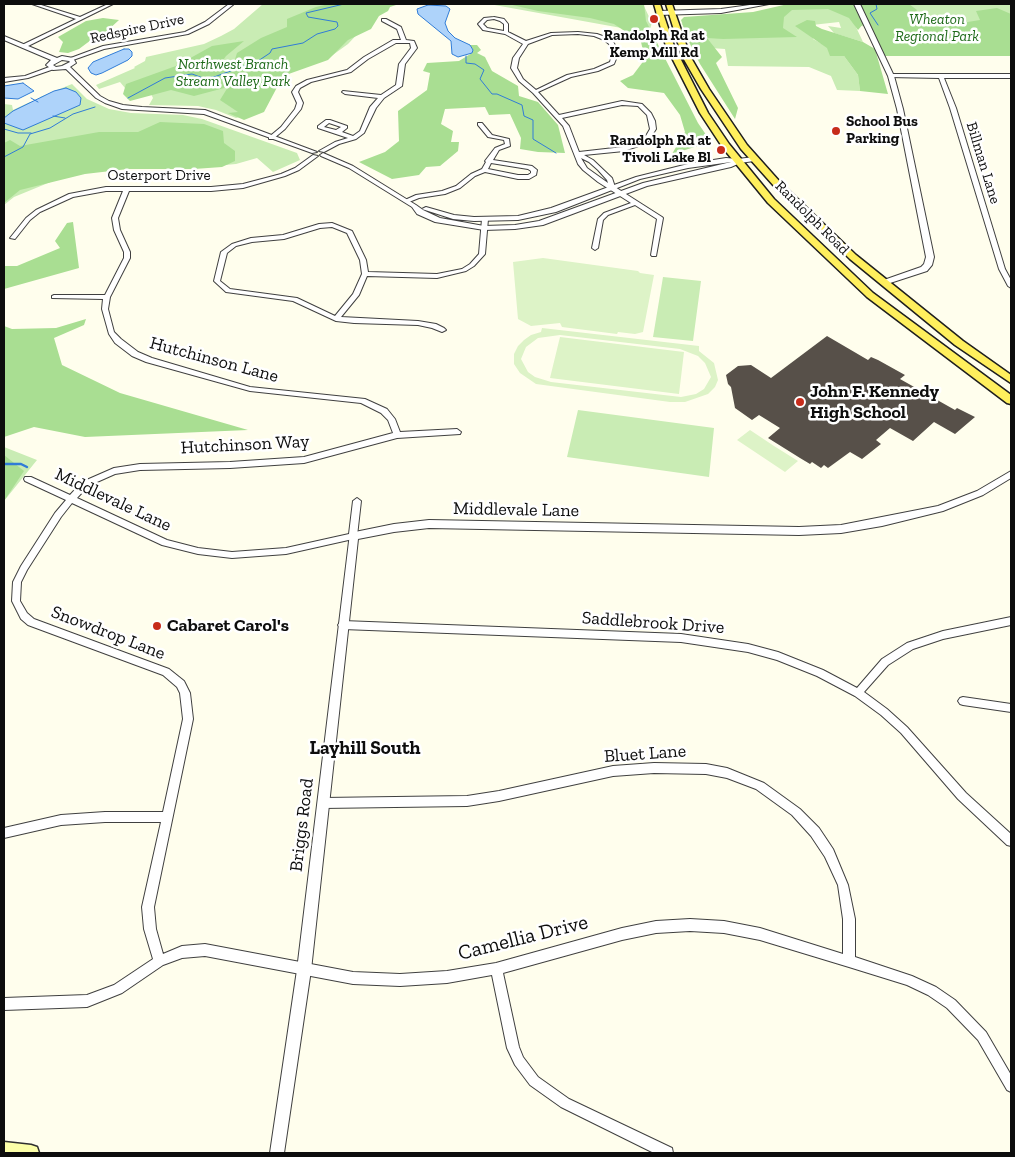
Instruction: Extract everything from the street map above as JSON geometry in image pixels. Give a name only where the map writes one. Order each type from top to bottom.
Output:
[{"type":"main road","name":"Randolph Road","points":[[657,4],[670,46],[682,73],[716,131],[771,201],[862,288],[1011,400]]},
{"type":"main road","name":"Randolph Road","points":[[669,4],[686,56],[701,83],[736,136],[776,184],[825,231],[884,283],[928,319],[1011,380]]},
{"type":"main road","points":[[828,256],[864,282],[872,285],[884,283]]},
{"type":"main road","points":[[862,288],[883,291],[928,319]]},
{"type":"main road","points":[[4,1150],[31,1153]]},
{"type":"street","points":[[34,4],[80,19]]},
{"type":"street","points":[[24,46],[111,4]]},
{"type":"street","name":"Redspire Drive","points":[[71,59],[110,47],[186,33],[207,23],[232,4]]},
{"type":"street","points":[[659,13],[721,11],[766,4]]},
{"type":"street","points":[[857,4],[891,76],[900,109],[930,261],[924,269],[884,283]]},
{"type":"street","points":[[506,33],[506,24],[502,20],[486,19],[480,24],[485,29],[506,33],[526,43]]},
{"type":"street","points":[[384,20],[399,28],[404,40]]},
{"type":"street","points":[[535,92],[569,76],[596,70],[612,63],[616,54],[611,43],[606,39],[578,33],[551,34],[526,43],[516,58],[514,68],[520,80],[535,92],[566,126],[580,162],[585,169],[600,181],[660,218],[654,255]]},
{"type":"street","points":[[4,38],[56,59],[71,59],[74,63],[66,68],[52,68],[26,77],[4,80]]},
{"type":"street","points":[[66,68],[98,97],[107,102],[122,107],[205,112],[271,138],[314,154],[322,153],[336,143],[354,138],[362,132],[373,107],[382,97],[398,86],[402,64],[414,48],[412,42],[404,40],[395,41],[344,74],[309,81],[298,87],[295,92],[300,103],[298,109],[283,128],[271,138]]},
{"type":"street","points":[[52,68],[49,64],[56,59]]},
{"type":"street","points":[[891,76],[1011,76]]},
{"type":"street","name":"Billman Lane","points":[[941,76],[951,100],[1002,269],[1011,286]]},
{"type":"street","points":[[345,92],[382,97]]},
{"type":"street","points":[[559,117],[607,106],[631,103],[644,108],[649,114],[652,124],[650,136],[645,142],[636,146],[578,154]]},
{"type":"street","points":[[407,201],[418,196],[452,190],[484,170],[493,152],[509,143],[506,139],[490,136],[480,124]]},
{"type":"street","points":[[338,132],[354,138]]},
{"type":"street","points":[[490,136],[493,152]]},
{"type":"street","points":[[322,153],[351,167],[407,201],[420,212],[438,220],[484,228],[515,227],[540,222],[645,184],[731,165],[738,161]]},
{"type":"street","name":"Osterport Drive","points":[[13,238],[28,219],[56,201],[92,190],[211,189],[242,186],[283,175],[297,168],[314,154]]},
{"type":"street","points":[[578,154],[591,161],[600,169],[610,179],[612,187]]},
{"type":"street","points":[[414,206],[454,217],[485,219],[518,218],[538,214],[638,178],[688,166],[726,160],[754,159]]},
{"type":"street","points":[[484,170],[518,177],[529,177],[534,174],[534,170],[530,167],[488,161]]},
{"type":"street","points":[[54,298],[107,297],[127,258],[127,252],[117,230],[115,218],[127,189]]},
{"type":"street","points":[[595,248],[600,220],[606,214],[635,203]]},
{"type":"street","points":[[365,274],[437,276],[464,270],[482,254],[485,219]]},
{"type":"street","points":[[336,318],[356,294],[365,274],[364,260],[350,232],[332,225],[313,227],[284,237],[251,240],[234,245],[224,252],[217,281],[228,291],[295,299],[336,318],[354,321],[418,323],[434,326],[442,330]]},
{"type":"street","name":"Hutchinson Lane","points":[[107,297],[105,309],[111,332],[118,341],[135,354],[149,360],[250,389],[362,401],[384,411],[391,419],[397,434]]},
{"type":"street","name":"Hutchinson Way","points":[[71,499],[85,484],[95,478],[123,468],[304,460],[397,434],[457,432]]},
{"type":"street","name":"Middlevale Lane","points":[[28,479],[142,534],[166,543],[198,552],[258,554],[394,528],[429,524],[799,531],[841,529],[940,509],[980,493],[1011,474]]},
{"type":"street","name":"Snowdrop Lane","points":[[71,499],[58,515],[17,582],[16,601],[24,616],[31,622],[166,672],[181,684],[185,693],[188,719],[148,907],[150,929],[159,961]]},
{"type":"street","name":"Briggs Road","points":[[278,1153],[304,970],[357,501]]},
{"type":"street","points":[[858,693],[885,662],[910,646],[943,635],[1011,621]]},
{"type":"street","name":"Saddlebrook Drive","points":[[343,625],[681,638],[748,648],[778,656],[820,673],[858,693],[884,712],[904,730],[962,796],[1011,841]]},
{"type":"street","points":[[963,701],[1011,708]]},
{"type":"street","name":"Bluet Lane","points":[[323,803],[467,800],[499,796],[613,771],[706,769],[727,773],[760,786],[796,812],[815,832],[829,853],[843,885],[849,919],[849,961]]},
{"type":"street","points":[[4,832],[61,820],[105,817],[166,817]]},
{"type":"street","name":"Camellia Drive","points":[[4,1004],[87,1002],[118,989],[159,961],[182,952],[205,950],[353,978],[400,980],[447,977],[496,969],[622,934],[656,927],[690,925],[724,927],[760,934],[849,961],[908,980],[932,991],[951,1004],[982,1036],[1011,1086]]},
{"type":"street","points":[[496,969],[513,1048],[519,1061],[534,1081],[564,1103],[667,1153]]},
{"type":"green space","name":"Northwest Branch Stream Valley Park","points":[[263,4],[395,4],[379,11],[348,44],[330,57],[276,71],[262,111],[236,118],[216,110],[198,106],[149,105],[153,98],[151,94],[125,88],[120,82],[99,89],[96,85],[135,68],[145,61],[146,57],[204,44],[221,36],[234,29]]},
{"type":"green space","name":"Northwest Branch Stream Valley Park","points":[[329,4],[399,4],[390,7],[388,11],[379,16],[371,29],[348,40],[328,60],[283,76],[264,112],[244,120],[228,113],[238,112],[220,100],[228,87],[194,96],[171,90],[130,101],[123,94],[126,84],[176,66],[212,46],[244,41],[226,56],[215,72],[232,69],[237,53],[261,38],[287,27],[287,19],[316,7]]},
{"type":"green space","points":[[489,4],[643,4],[652,23],[650,29],[627,29]]},
{"type":"green space","points":[[508,4],[644,4],[646,21],[698,123],[711,142],[672,154],[685,132],[680,115],[664,93],[628,88],[620,81],[633,75],[645,59],[641,42],[614,24]]},
{"type":"green space","points":[[788,4],[853,4],[864,23],[858,30],[849,18],[828,9],[792,10],[784,17],[783,28],[797,37],[707,38],[722,57],[716,63],[738,108],[735,119],[700,64],[688,40],[681,20],[684,17],[753,12]]},
{"type":"green space","points":[[806,4],[858,4],[868,27],[855,25],[863,42],[834,33],[828,26],[841,28],[839,22],[812,25],[813,39],[844,56],[858,75],[860,91],[837,90],[831,76],[809,67],[728,66],[725,49],[696,47],[682,24],[688,20],[705,21]]},
{"type":"green space","name":"Wheaton Regional Park","points":[[857,4],[909,4],[917,10],[914,16],[919,25],[937,27],[980,20],[976,11],[997,8],[1011,14],[1011,56],[883,56]]},
{"type":"green space","name":"Wheaton Regional Park","points":[[863,4],[1011,4],[1011,54],[887,54]]},
{"type":"green space","points":[[103,18],[119,20],[107,31],[99,34],[79,49],[68,53],[59,52],[63,42],[58,37],[86,21]]},
{"type":"green space","points":[[807,20],[815,21],[816,26],[822,29],[863,42],[875,49],[888,94],[860,91],[858,75],[844,56],[830,56],[827,48],[795,26]]},
{"type":"green space","points":[[470,45],[477,45],[481,50],[477,53],[485,57],[492,71],[518,86],[519,96],[538,102],[558,125],[565,153],[520,149],[521,138],[510,114],[489,115],[485,107],[445,109],[441,124],[453,131],[451,142],[459,142],[458,151],[440,166],[426,167],[419,175],[392,179],[359,162],[385,152],[399,141],[398,111],[427,90],[430,73],[423,71],[427,63],[459,61],[472,53],[473,50]]},
{"type":"green space","name":"Northwest Branch Stream Valley Park","points":[[72,84],[87,99],[109,109],[131,113],[183,115],[202,119],[297,153],[300,160],[273,172],[257,158],[236,164],[194,168],[130,168],[70,174],[14,197],[4,205],[4,104],[12,105],[13,110],[30,102],[37,105],[47,100],[40,97]]},
{"type":"green space","points":[[160,122],[204,124],[223,131],[224,143],[235,151],[235,161],[222,167],[128,169],[85,174],[20,190],[4,203],[4,143],[10,140],[20,146],[99,132],[138,132]]},
{"type":"green space","points":[[73,222],[79,268],[4,289],[4,266],[17,266],[60,248],[55,241],[67,223]]},
{"type":"green space","points":[[543,258],[638,271],[654,275],[643,332],[635,334],[618,332],[617,334],[562,327],[560,323],[531,326],[518,319],[513,262]]},
{"type":"green space","points":[[663,277],[701,281],[693,341],[653,337]]},
{"type":"green space","points":[[86,319],[84,325],[54,338],[62,365],[120,393],[248,430],[85,437],[34,427],[4,437],[4,326],[12,329],[56,328]]},
{"type":"green space","points":[[542,328],[699,346],[699,351],[714,363],[718,380],[715,387],[708,394],[685,402],[670,402],[536,384],[520,373],[514,364],[514,354],[524,340],[531,335],[541,332]],"holes":[[[560,335],[680,349],[698,356],[705,363],[711,377],[704,389],[696,394],[681,397],[551,382],[535,377],[528,372],[521,359],[526,347],[538,338]]]},
{"type":"green space","points":[[560,337],[684,352],[679,394],[550,378]]},
{"type":"green space","points":[[578,410],[714,428],[709,477],[567,457]]},
{"type":"green space","points":[[750,430],[798,461],[785,472],[737,440]]},
{"type":"green space","points":[[4,447],[37,460],[4,501]]},
{"type":"green space","points":[[4,455],[24,471],[4,501]]},
{"type":"water","points":[[428,5],[446,6],[450,9],[445,23],[448,31],[455,38],[470,45],[473,50],[472,53],[458,57],[452,54],[451,41],[418,14],[417,9]]},
{"type":"water","points":[[124,49],[129,49],[132,52],[132,56],[128,60],[102,73],[96,75],[91,73],[88,68],[93,62]]},
{"type":"water","points":[[23,83],[34,91],[18,99],[4,98],[4,86]]},
{"type":"water","points":[[66,88],[76,92],[81,98],[80,105],[23,130],[4,123],[4,118],[13,111],[54,91]]},
{"type":"building","name":"John F. Kennedy High School","points":[[827,336],[868,360],[871,357],[905,375],[900,379],[955,410],[957,408],[975,417],[955,434],[934,422],[913,441],[890,428],[876,440],[881,444],[862,459],[850,452],[828,468],[824,465],[821,468],[812,462],[810,464],[768,438],[780,428],[759,415],[752,420],[735,408],[731,387],[728,384],[726,375],[738,366],[751,365],[771,378]]},
{"type":"waterway","points":[[128,98],[165,78],[192,74],[203,78],[214,77],[258,61],[270,53],[272,49],[303,43],[317,34],[335,29],[338,26],[337,22],[308,17],[306,13],[344,4]]},
{"type":"waterway","points":[[356,4],[381,4]]},
{"type":"waterway","points":[[876,4],[877,9],[870,13],[878,25]]},
{"type":"waterway","points":[[466,56],[466,63],[475,64],[484,70],[480,79],[492,94],[497,94],[522,105],[524,116],[533,120],[533,139],[556,153]]},
{"type":"waterway","points":[[31,98],[38,102]]},
{"type":"waterway","points":[[4,157],[23,147],[30,134],[50,128],[73,114],[95,107]]},
{"type":"waterway","points":[[53,116],[65,118]]},
{"type":"waterway","points":[[4,129],[18,133],[31,133]]},
{"type":"waterway","points":[[4,464],[21,464],[27,467]]},
{"type":"place","name":"Randolph Rd at Kemp Mill Rd","points":[[654,19]]},
{"type":"place","name":"School Bus Parking","points":[[836,131]]},
{"type":"place","name":"Randolph Rd at Tivoli Lake Bl","points":[[721,150]]},
{"type":"place","name":"John F. Kennedy High School","points":[[800,402]]},
{"type":"place","name":"Cabaret Carol's","points":[[157,626]]},
{"type":"district","name":"Layhill South","points":[[365,749]]}]
